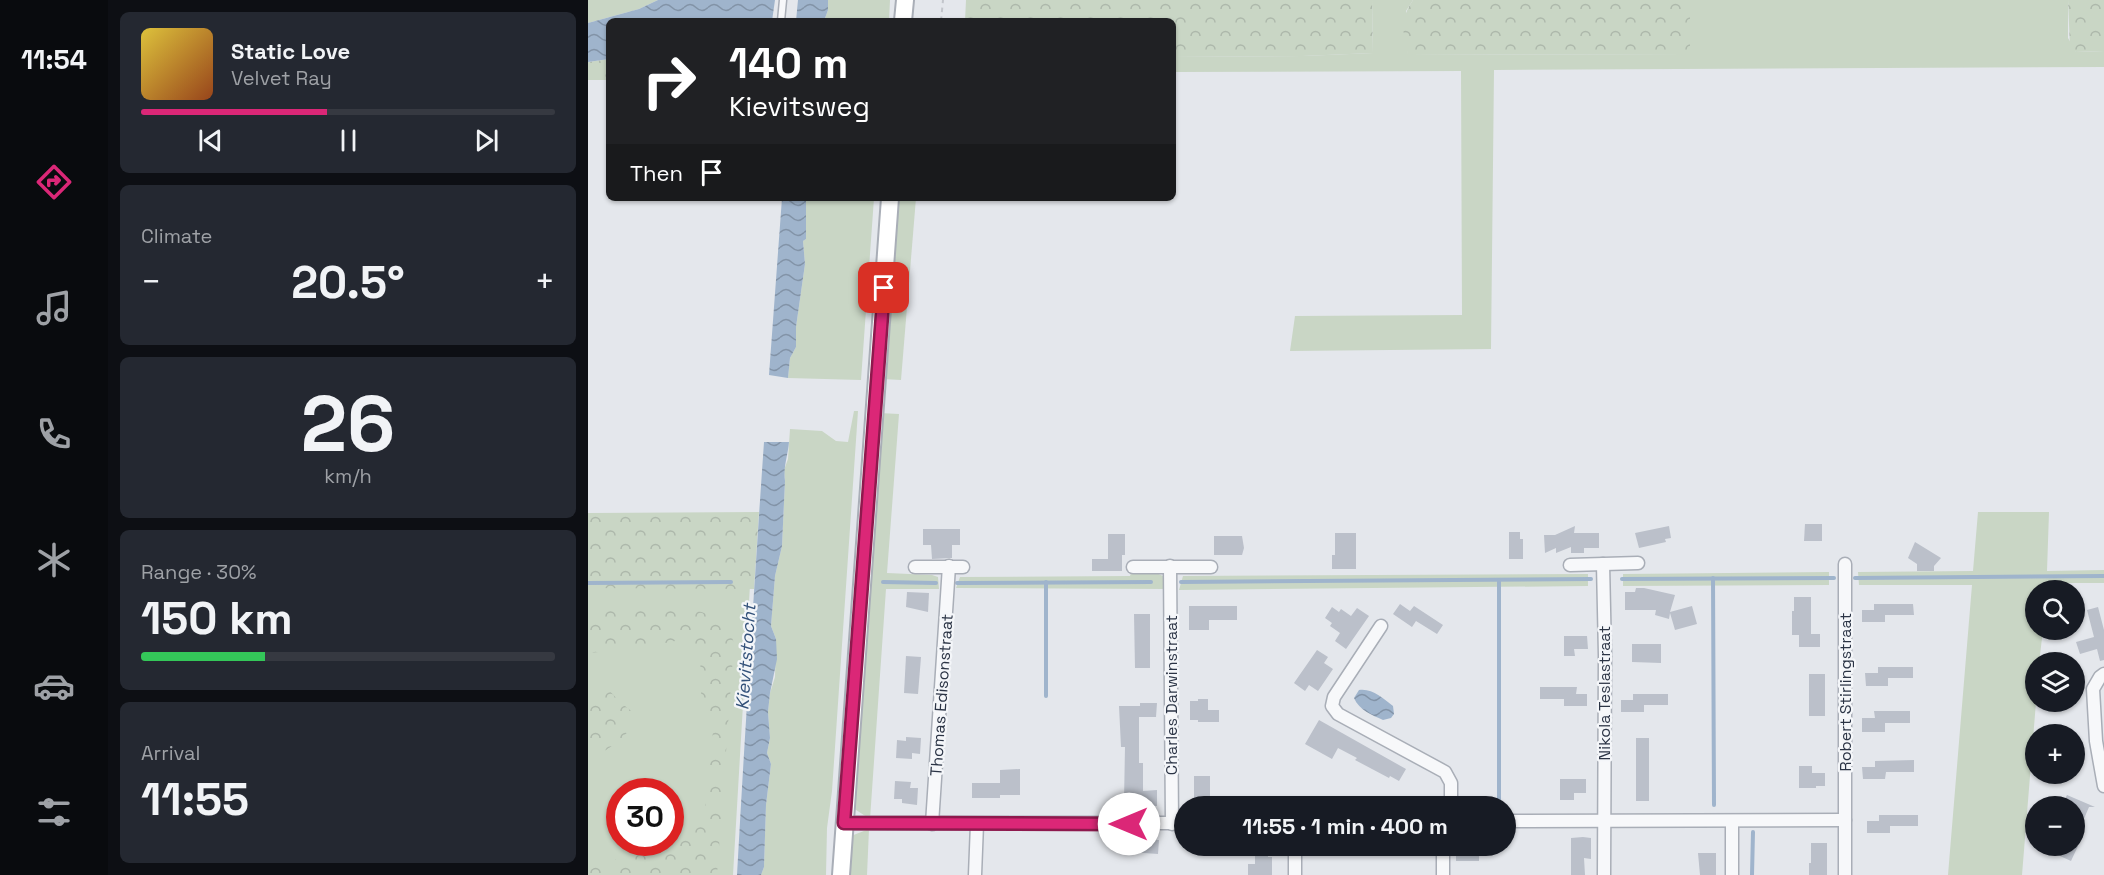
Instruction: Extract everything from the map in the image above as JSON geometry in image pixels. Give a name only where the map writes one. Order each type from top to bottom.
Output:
[{"type":"street","points":[[903,18],[905,0]]},
{"type":"street","points":[[841,875],[890,201]]},
{"type":"street","points":[[1570,565],[1638,563]]},
{"type":"street","name":"Nikola Teslastraat","points":[[1603,564],[1604,875]]},
{"type":"street","name":"Robert Stirlingstraat","points":[[1845,564],[1845,875]]},
{"type":"street","name":"Thomas Edisonstraat","points":[[932,824],[949,566]]},
{"type":"street","name":"Charles Darwinstraat","points":[[1170,566],[1172,824]]},
{"type":"street","points":[[915,567],[963,567]]},
{"type":"street","points":[[1133,567],[1211,567]]},
{"type":"street","points":[[1381,627],[1335,697],[1332,706],[1338,714],[1445,772],[1451,783],[1451,796]]},
{"type":"street","points":[[2104,674],[2093,689],[2096,741],[2104,786]]},
{"type":"street","points":[[1516,821],[1845,820]]},
{"type":"street","points":[[1732,821],[1732,875]]},
{"type":"street","points":[[844,823],[1172,824]]},
{"type":"street","points":[[975,875],[977,824]]},
{"type":"street","points":[[1294,856],[1294,875]]},
{"type":"street","points":[[1443,856],[1443,875]]},
{"type":"lane","points":[[782,18],[783,0]]},
{"type":"path","points":[[941,18],[943,0]]},
{"type":"green space","points":[[588,0],[658,0],[639,9],[588,23]]},
{"type":"green space","points":[[828,0],[890,0],[889,18],[825,18]]},
{"type":"green space","points":[[966,0],[1372,0],[1373,53],[1176,57],[1176,18],[965,18]]},
{"type":"green space","points":[[1372,0],[1413,0],[1406,11],[1408,54],[1688,55],[1690,0],[2068,0],[2068,38],[2076,52],[2104,51],[2104,67],[1494,70],[1491,349],[1290,351],[1295,316],[1462,315],[1461,71],[1176,72],[1176,57],[1373,53]]},
{"type":"green space","points":[[1413,0],[1690,0],[1690,51],[1688,55],[1408,54],[1403,26]]},
{"type":"green space","points":[[2068,0],[2104,0],[2104,51],[2076,52],[2070,48]]},
{"type":"green space","points":[[606,59],[606,80],[588,80],[588,62]]},
{"type":"green space","points":[[806,201],[874,201],[861,380],[788,378],[790,358],[796,347],[796,327],[805,264],[803,241],[806,239]]},
{"type":"green space","points":[[896,201],[916,201],[901,380],[882,379]]},
{"type":"green space","points":[[854,411],[858,411],[832,791],[827,828],[826,875],[761,875],[764,867],[766,805],[771,764],[767,753],[770,738],[768,712],[775,677],[776,639],[771,626],[775,576],[782,546],[784,470],[788,459],[790,429],[822,431],[836,441],[848,442]]},
{"type":"green space","points":[[879,413],[899,414],[887,573],[932,575],[938,577],[939,589],[886,589],[870,819],[853,808]]},
{"type":"green space","points":[[759,512],[754,589],[588,588],[588,513]]},
{"type":"green space","points":[[1978,512],[2049,512],[2047,571],[2104,570],[2104,583],[2085,583],[2085,580],[2025,580],[2025,640],[2042,640],[2040,652],[2025,652],[2025,712],[2035,712],[2034,724],[2025,724],[2025,784],[2029,784],[2028,796],[2025,796],[2022,875],[1948,875],[1972,585],[1859,585],[1858,572],[1973,571]]},
{"type":"green space","points":[[588,534],[753,534],[733,875],[588,875]]},
{"type":"green space","points":[[1154,572],[1163,576],[1165,589],[956,588],[960,577],[1130,576],[1131,573]]},
{"type":"green space","points":[[1829,572],[1829,585],[1623,586],[1623,574]]},
{"type":"green space","points":[[1588,574],[1588,586],[1179,590],[1183,576]]},
{"type":"green space","points":[[588,609],[693,610],[720,619],[728,628],[734,643],[717,875],[588,875],[588,870],[615,860],[619,856],[684,856],[684,832],[703,811],[707,799],[715,720],[703,709],[699,675],[703,650],[680,640],[641,648],[588,653]]},
{"type":"green space","points":[[588,686],[608,690],[636,716],[623,737],[588,761]]},
{"type":"green space","points":[[869,829],[867,875],[849,875],[851,836]]},
{"type":"water","points":[[658,0],[775,0],[772,18],[606,18],[639,9]]},
{"type":"water","points":[[798,0],[828,0],[825,18],[796,18]]},
{"type":"water","points":[[606,18],[606,59],[588,62],[588,23]]},
{"type":"water","points":[[782,201],[806,201],[806,239],[803,241],[805,264],[796,327],[796,347],[790,358],[788,378],[769,375]]},
{"type":"water","points":[[764,442],[789,442],[785,471],[782,546],[775,576],[771,626],[776,639],[777,659],[768,712],[770,738],[767,753],[771,764],[766,805],[764,867],[761,875],[737,875],[750,658]]},
{"type":"water","points":[[1359,690],[1373,692],[1393,706],[1394,714],[1391,718],[1383,720],[1362,709],[1354,698]]},
{"type":"building","points":[[1805,524],[1822,524],[1822,541],[1804,541]]},
{"type":"building","points":[[1575,526],[1574,533],[1599,533],[1599,548],[1584,548],[1584,553],[1571,553],[1571,547],[1556,553],[1556,548],[1545,553],[1544,535],[1555,535]]},
{"type":"building","points":[[1669,526],[1671,538],[1665,539],[1666,542],[1639,548],[1635,533]]},
{"type":"building","points":[[923,529],[960,529],[960,545],[952,545],[952,558],[932,559],[931,545],[923,545]]},
{"type":"building","points":[[1509,532],[1520,532],[1520,539],[1523,539],[1523,559],[1509,559]]},
{"type":"building","points":[[1335,533],[1356,533],[1356,569],[1332,569],[1332,555],[1335,555]]},
{"type":"building","points":[[1108,534],[1125,534],[1122,571],[1092,571],[1092,559],[1108,559]]},
{"type":"building","points":[[1214,536],[1242,536],[1244,548],[1242,555],[1214,555]]},
{"type":"building","points":[[1915,542],[1941,558],[1934,566],[1934,571],[1917,571],[1917,564],[1908,558]]},
{"type":"building","points":[[1636,588],[1675,595],[1670,612],[1692,606],[1697,624],[1675,630],[1670,613],[1669,619],[1655,615],[1656,610],[1625,610],[1625,592],[1635,592]]},
{"type":"building","points":[[907,592],[929,593],[928,612],[906,607]]},
{"type":"building","points":[[1794,597],[1811,597],[1811,634],[1820,634],[1820,647],[1799,647],[1799,635],[1792,635]]},
{"type":"building","points":[[1400,604],[1410,611],[1414,606],[1443,625],[1437,634],[1416,621],[1412,627],[1393,614]]},
{"type":"building","points":[[1874,604],[1913,604],[1914,615],[1885,615],[1885,622],[1862,622],[1862,610],[1874,610]]},
{"type":"building","points":[[1189,606],[1237,606],[1237,620],[1209,620],[1209,630],[1189,630]]},
{"type":"building","points":[[1332,607],[1339,612],[1341,609],[1351,616],[1357,608],[1369,616],[1346,649],[1335,641],[1340,633],[1330,626],[1332,623],[1325,618]]},
{"type":"building","points":[[2098,607],[2104,630],[2104,660],[2100,661],[2097,649],[2079,652],[2076,642],[2094,637],[2087,610]]},
{"type":"building","points":[[1134,614],[1150,614],[1150,668],[1135,668]]},
{"type":"building","points":[[1564,636],[1587,636],[1588,649],[1574,649],[1575,656],[1564,656]]},
{"type":"building","points":[[1632,644],[1661,644],[1661,663],[1632,662]]},
{"type":"building","points":[[1317,650],[1328,657],[1324,663],[1333,669],[1318,691],[1309,685],[1305,691],[1294,683]]},
{"type":"building","points":[[906,656],[921,657],[918,694],[904,693]]},
{"type":"building","points":[[1878,667],[1913,667],[1913,678],[1888,678],[1888,686],[1866,686],[1865,673],[1878,673]]},
{"type":"building","points":[[1809,674],[1825,674],[1825,716],[1809,716]]},
{"type":"building","points":[[1540,687],[1577,687],[1576,694],[1587,694],[1587,706],[1564,706],[1564,699],[1540,699]]},
{"type":"building","points":[[1633,694],[1668,694],[1668,705],[1644,705],[1644,712],[1621,712],[1621,700],[1633,700]]},
{"type":"building","points":[[1198,699],[1208,699],[1208,710],[1219,710],[1219,722],[1190,720],[1190,701],[1198,701]]},
{"type":"building","points":[[1140,703],[1157,703],[1156,717],[1139,717],[1139,763],[1143,763],[1143,791],[1157,790],[1157,806],[1143,806],[1143,801],[1124,801],[1125,747],[1121,747],[1119,706],[1140,706]]},
{"type":"building","points":[[1874,711],[1910,711],[1910,723],[1885,723],[1885,732],[1862,732],[1862,718],[1875,718]]},
{"type":"building","points":[[1319,720],[1406,769],[1399,781],[1355,760],[1357,758],[1338,748],[1332,759],[1305,744]]},
{"type":"building","points":[[906,737],[921,738],[920,754],[912,753],[912,759],[896,758],[897,740],[906,741]]},
{"type":"building","points":[[1636,738],[1649,738],[1649,801],[1636,801]]},
{"type":"building","points":[[1914,760],[1914,772],[1886,772],[1885,779],[1863,779],[1862,767],[1875,767],[1875,761]]},
{"type":"building","points":[[1799,766],[1812,766],[1812,773],[1825,773],[1825,786],[1799,788]]},
{"type":"building","points":[[1020,769],[1020,795],[972,798],[972,783],[1000,783],[1000,770]]},
{"type":"building","points":[[1194,776],[1210,776],[1210,796],[1194,796]]},
{"type":"building","points":[[1560,779],[1586,779],[1586,793],[1574,793],[1574,800],[1560,800]]},
{"type":"building","points":[[895,781],[911,782],[910,788],[918,788],[917,805],[902,803],[902,799],[894,799]]},
{"type":"building","points":[[2085,803],[2095,807],[2089,807],[2085,816]]},
{"type":"building","points":[[1879,815],[1918,815],[1918,826],[1890,826],[1890,833],[1867,833],[1867,821],[1879,821]]},
{"type":"building","points":[[1571,838],[1591,838],[1591,859],[1584,858],[1585,875],[1571,875]]},
{"type":"building","points":[[1131,839],[1159,840],[1158,854],[1130,852]]},
{"type":"building","points":[[1811,843],[1827,843],[1827,875],[1809,875]]},
{"type":"building","points":[[1698,853],[1716,853],[1716,875],[1700,875]]},
{"type":"building","points":[[1255,856],[1272,857],[1272,875],[1248,875],[1248,864],[1255,864]]},
{"type":"building","points":[[1456,856],[1479,856],[1479,861],[1456,861]]},
{"type":"building","points":[[2060,856],[2073,856],[2071,861]]},
{"type":"waterway","points":[[1855,578],[2104,576]]},
{"type":"waterway","points":[[1713,578],[1714,805]]},
{"type":"waterway","points":[[1622,579],[1834,578]]},
{"type":"waterway","points":[[1181,582],[1591,579]]},
{"type":"waterway","points":[[1499,580],[1499,796]]},
{"type":"waterway","points":[[588,583],[731,582]]},
{"type":"waterway","points":[[883,582],[936,583]]},
{"type":"waterway","points":[[1046,582],[1046,696]]},
{"type":"waterway","points":[[957,583],[1151,582]]},
{"type":"waterway","points":[[1752,875],[1753,832]]},
{"type":"route","points":[[884,288],[844,823],[1129,824]]},
{"type":"water label","name":"Kievitstocht","points":[[746,657]]}]
